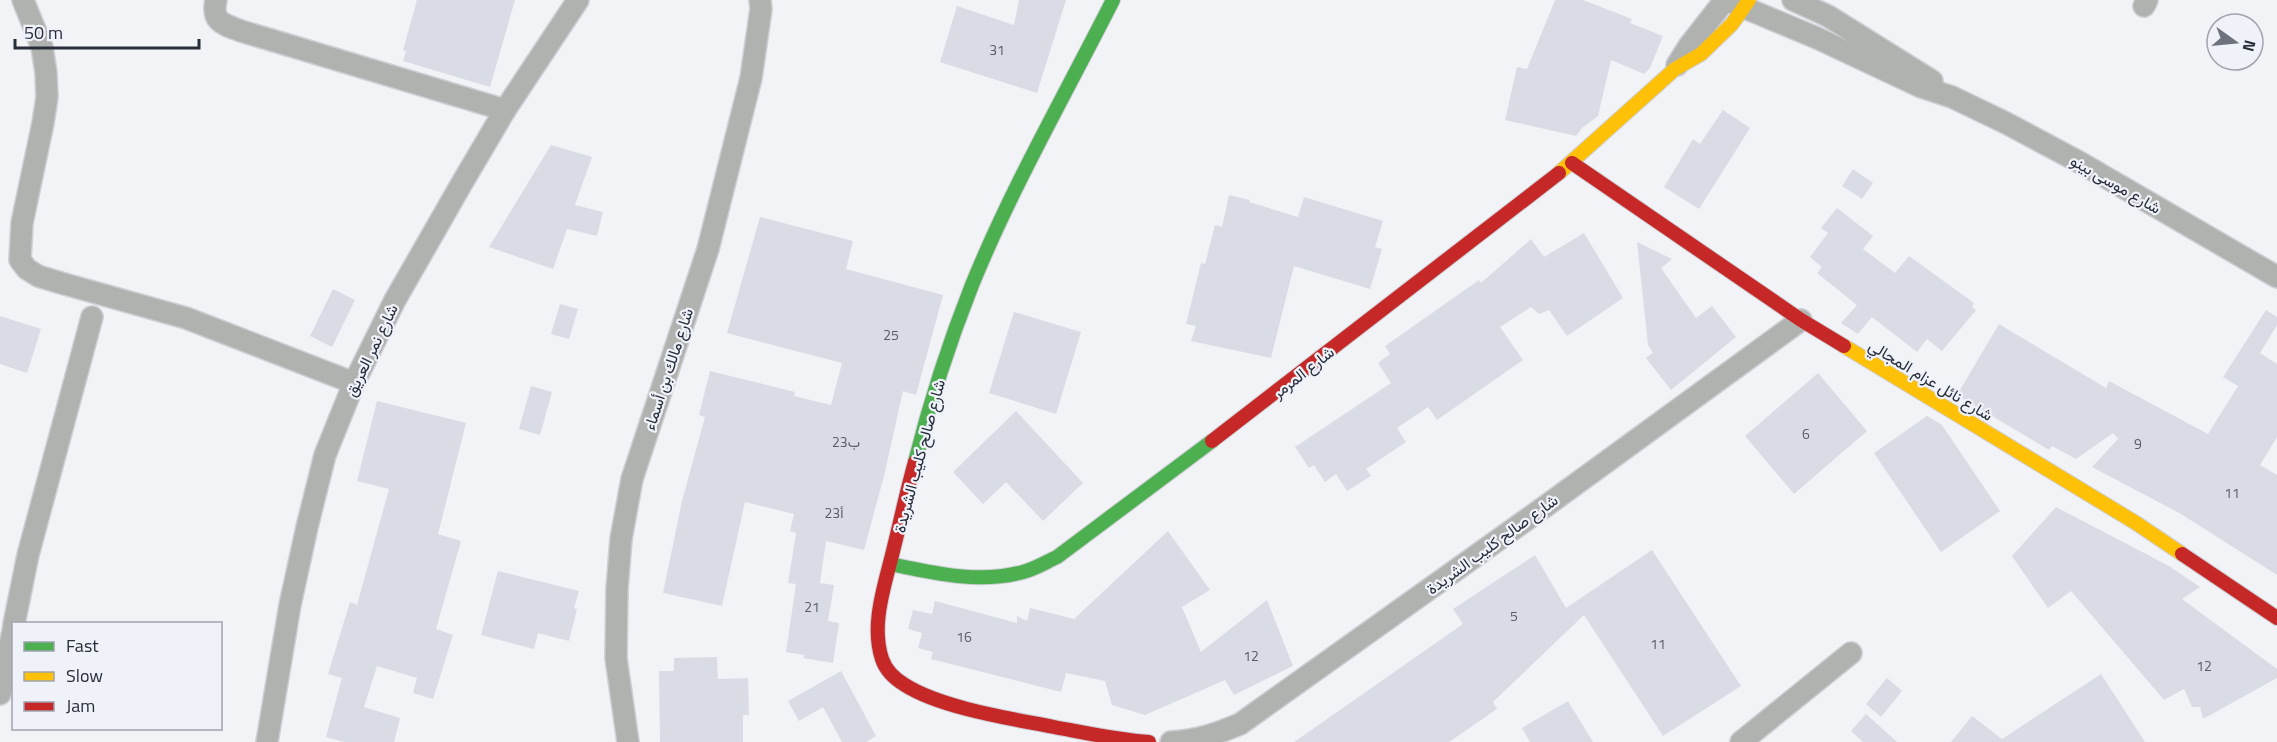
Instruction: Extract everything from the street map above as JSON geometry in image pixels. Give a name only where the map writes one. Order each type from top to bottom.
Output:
[{"type":"street","points":[[23,0],[42,47],[47,97],[22,223],[20,260],[27,269],[38,276],[186,318],[354,383]]},
{"type":"street","points":[[216,0],[214,10],[216,18],[223,24],[241,31],[505,110]]},
{"type":"street","name":"شارع نمر العريق","points":[[267,742],[290,605],[307,527],[325,455],[354,383],[395,300],[505,110],[578,0]]},
{"type":"street","name":"شارع مالك بن أسماء","points":[[628,742],[616,658],[621,539],[633,479],[708,249],[732,160],[751,78],[760,0]]},
{"type":"street","name":"شارع صالح كليب الشريدة","points":[[1113,0],[1030,160],[972,285],[930,405],[910,479],[879,616],[878,652],[889,673],[898,682],[912,690],[950,704],[1128,741],[1149,742]]},
{"type":"street","points":[[1796,29],[1801,1]]},
{"type":"street","name":"شارع موسى بينو","points":[[1801,1],[1832,8],[1952,97]]},
{"type":"street","name":"شارع المرمر","points":[[890,564],[937,574],[968,578],[995,578],[1025,572],[1057,557],[1242,419],[1572,163],[1675,69],[1689,46],[1736,2]]},
{"type":"street","name":"شارع موسى بينو","points":[[1736,2],[1919,86],[1952,97],[2081,163],[2277,277]]},
{"type":"street","points":[[1818,38],[1832,8]]},
{"type":"street","name":"شارع نائل عزام المجالي","points":[[1572,163],[1801,320],[2136,523],[2277,618]]},
{"type":"street","points":[[15,622],[28,555],[92,317]]},
{"type":"street","name":"شارع صالح كليب الشريدة","points":[[1171,742],[1211,737],[1240,724],[1801,320]]},
{"type":"street","points":[[0,694],[12,635]]},
{"type":"street","points":[[1751,739],[1851,653]]},
{"type":"building","points":[[417,0],[515,0],[490,87],[403,61],[406,51],[403,50]]},
{"type":"building","points":[[1019,0],[1066,0],[1037,93],[940,62],[957,6],[1014,25]]},
{"type":"building","points":[[1555,0],[1583,0],[1632,19],[1630,23],[1663,36],[1650,68],[1644,74],[1611,60],[1598,116],[1582,128],[1576,136],[1505,120],[1517,67],[1527,69]]},
{"type":"building","points":[[1723,110],[1750,128],[1699,209],[1664,187],[1693,139],[1700,144]]},
{"type":"building","points":[[551,145],[592,157],[575,205],[603,212],[597,236],[567,229],[553,269],[489,247]]},
{"type":"building","points":[[1853,169],[1873,183],[1862,199],[1842,186]]},
{"type":"building","points":[[1229,195],[1298,217],[1304,197],[1383,221],[1375,247],[1382,249],[1370,289],[1294,266],[1271,358],[1191,341],[1196,326],[1186,324],[1201,263],[1205,264],[1215,225],[1222,227]]},
{"type":"building","points":[[1837,208],[1873,236],[1863,249],[1895,273],[1909,256],[1974,303],[1972,307],[1976,310],[1942,351],[1927,339],[1917,352],[1872,317],[1858,334],[1841,323],[1857,305],[1817,273],[1822,267],[1810,257],[1828,233],[1821,228]]},
{"type":"building","points":[[760,217],[853,241],[846,269],[943,295],[916,395],[903,391],[864,550],[826,541],[820,583],[834,585],[828,621],[839,623],[833,663],[803,658],[804,655],[786,652],[796,584],[788,583],[796,533],[790,531],[794,514],[745,502],[722,606],[663,593],[682,501],[705,417],[699,415],[710,371],[795,392],[794,396],[831,405],[842,363],[727,333]]},
{"type":"building","points":[[1584,233],[1623,298],[1567,336],[1549,310],[1539,314],[1531,307],[1500,327],[1523,360],[1437,420],[1428,407],[1397,428],[1406,442],[1366,469],[1371,476],[1347,491],[1336,474],[1325,482],[1314,465],[1309,468],[1295,447],[1391,383],[1378,363],[1390,354],[1385,346],[1479,280],[1481,283],[1531,239],[1544,257]]},
{"type":"building","points":[[1637,242],[1672,259],[1661,268],[1696,318],[1712,306],[1736,337],[1671,390],[1646,358],[1653,353],[1648,345]]},
{"type":"building","points":[[333,289],[355,300],[332,347],[310,336]]},
{"type":"building","points":[[560,304],[578,309],[569,339],[551,334]]},
{"type":"building","points":[[2266,310],[2277,317],[2277,325],[2260,353],[2277,364],[2277,437],[2260,465],[2277,475],[2277,575],[2181,514],[2092,467],[2118,439],[2113,433],[2076,459],[2052,446],[2049,450],[1957,395],[1999,324],[2106,388],[2109,381],[2208,434],[2238,386],[2223,377]]},
{"type":"building","points":[[1014,312],[1081,332],[1056,414],[989,393]]},
{"type":"building","points":[[0,316],[41,329],[27,373],[0,364]]},
{"type":"building","points":[[1818,373],[1867,431],[1794,494],[1745,436]]},
{"type":"building","points":[[531,386],[552,392],[540,435],[519,429]]},
{"type":"building","points":[[377,401],[466,423],[438,534],[461,541],[436,629],[453,635],[433,699],[413,693],[417,678],[377,666],[364,707],[400,718],[394,742],[344,742],[326,737],[342,678],[328,674],[350,602],[357,605],[389,489],[357,481]]},
{"type":"building","points":[[1016,411],[1083,483],[1043,521],[1006,482],[983,504],[953,472]]},
{"type":"building","points":[[1927,416],[1942,425],[2000,511],[1941,552],[1874,453]]},
{"type":"building","points":[[2056,507],[2169,566],[2200,587],[2182,599],[2277,669],[2277,678],[2203,719],[2200,707],[2192,707],[2184,689],[2164,700],[2071,591],[2048,608],[2012,556]]},
{"type":"building","points":[[1168,531],[1210,590],[1182,607],[1201,652],[1267,600],[1293,666],[1234,695],[1225,680],[1145,715],[1112,705],[1105,681],[1066,673],[1061,692],[931,659],[933,652],[918,648],[922,633],[908,629],[913,610],[932,614],[935,601],[1017,623],[1017,616],[1027,621],[1030,608],[1074,619]]},
{"type":"building","points":[[1652,550],[1741,686],[1663,736],[1584,615],[1493,702],[1497,709],[1449,742],[1294,742],[1463,624],[1453,609],[1535,555],[1566,608]]},
{"type":"building","points":[[498,571],[579,591],[569,641],[538,633],[534,649],[481,635]]},
{"type":"building","points":[[717,657],[718,679],[748,678],[749,715],[743,715],[743,742],[660,742],[659,671],[674,671],[674,658]]},
{"type":"building","points":[[841,671],[876,736],[866,742],[842,742],[823,707],[799,721],[788,701]]},
{"type":"building","points":[[2101,674],[2145,742],[1951,742],[1972,716],[2002,739]]},
{"type":"building","points":[[1887,678],[1902,691],[1881,717],[1866,704]]},
{"type":"building","points":[[1568,701],[1593,742],[1530,742],[1522,728]]},
{"type":"building","points":[[1866,714],[1897,742],[1863,742],[1851,731]]},
{"type":"traffic: fast","points":[[915,462],[948,351],[972,285],[1022,177],[1113,0]]},
{"type":"traffic: fast","points":[[890,564],[940,574],[973,577],[1006,575],[1032,569],[1057,557],[1212,441]]},
{"type":"traffic: slow","points":[[1559,173],[1675,69],[1701,54],[1732,24],[1749,0]]},
{"type":"traffic: slow","points":[[1844,346],[2136,523],[2182,554]]},
{"type":"traffic: jam","points":[[1572,163],[1801,320],[1844,346]]},
{"type":"traffic: jam","points":[[1212,441],[1559,173]]},
{"type":"traffic: jam","points":[[915,462],[878,617],[879,645],[888,671],[901,683],[920,693],[957,706],[1090,734],[1149,742]]},
{"type":"traffic: jam","points":[[2182,554],[2277,618]]}]
